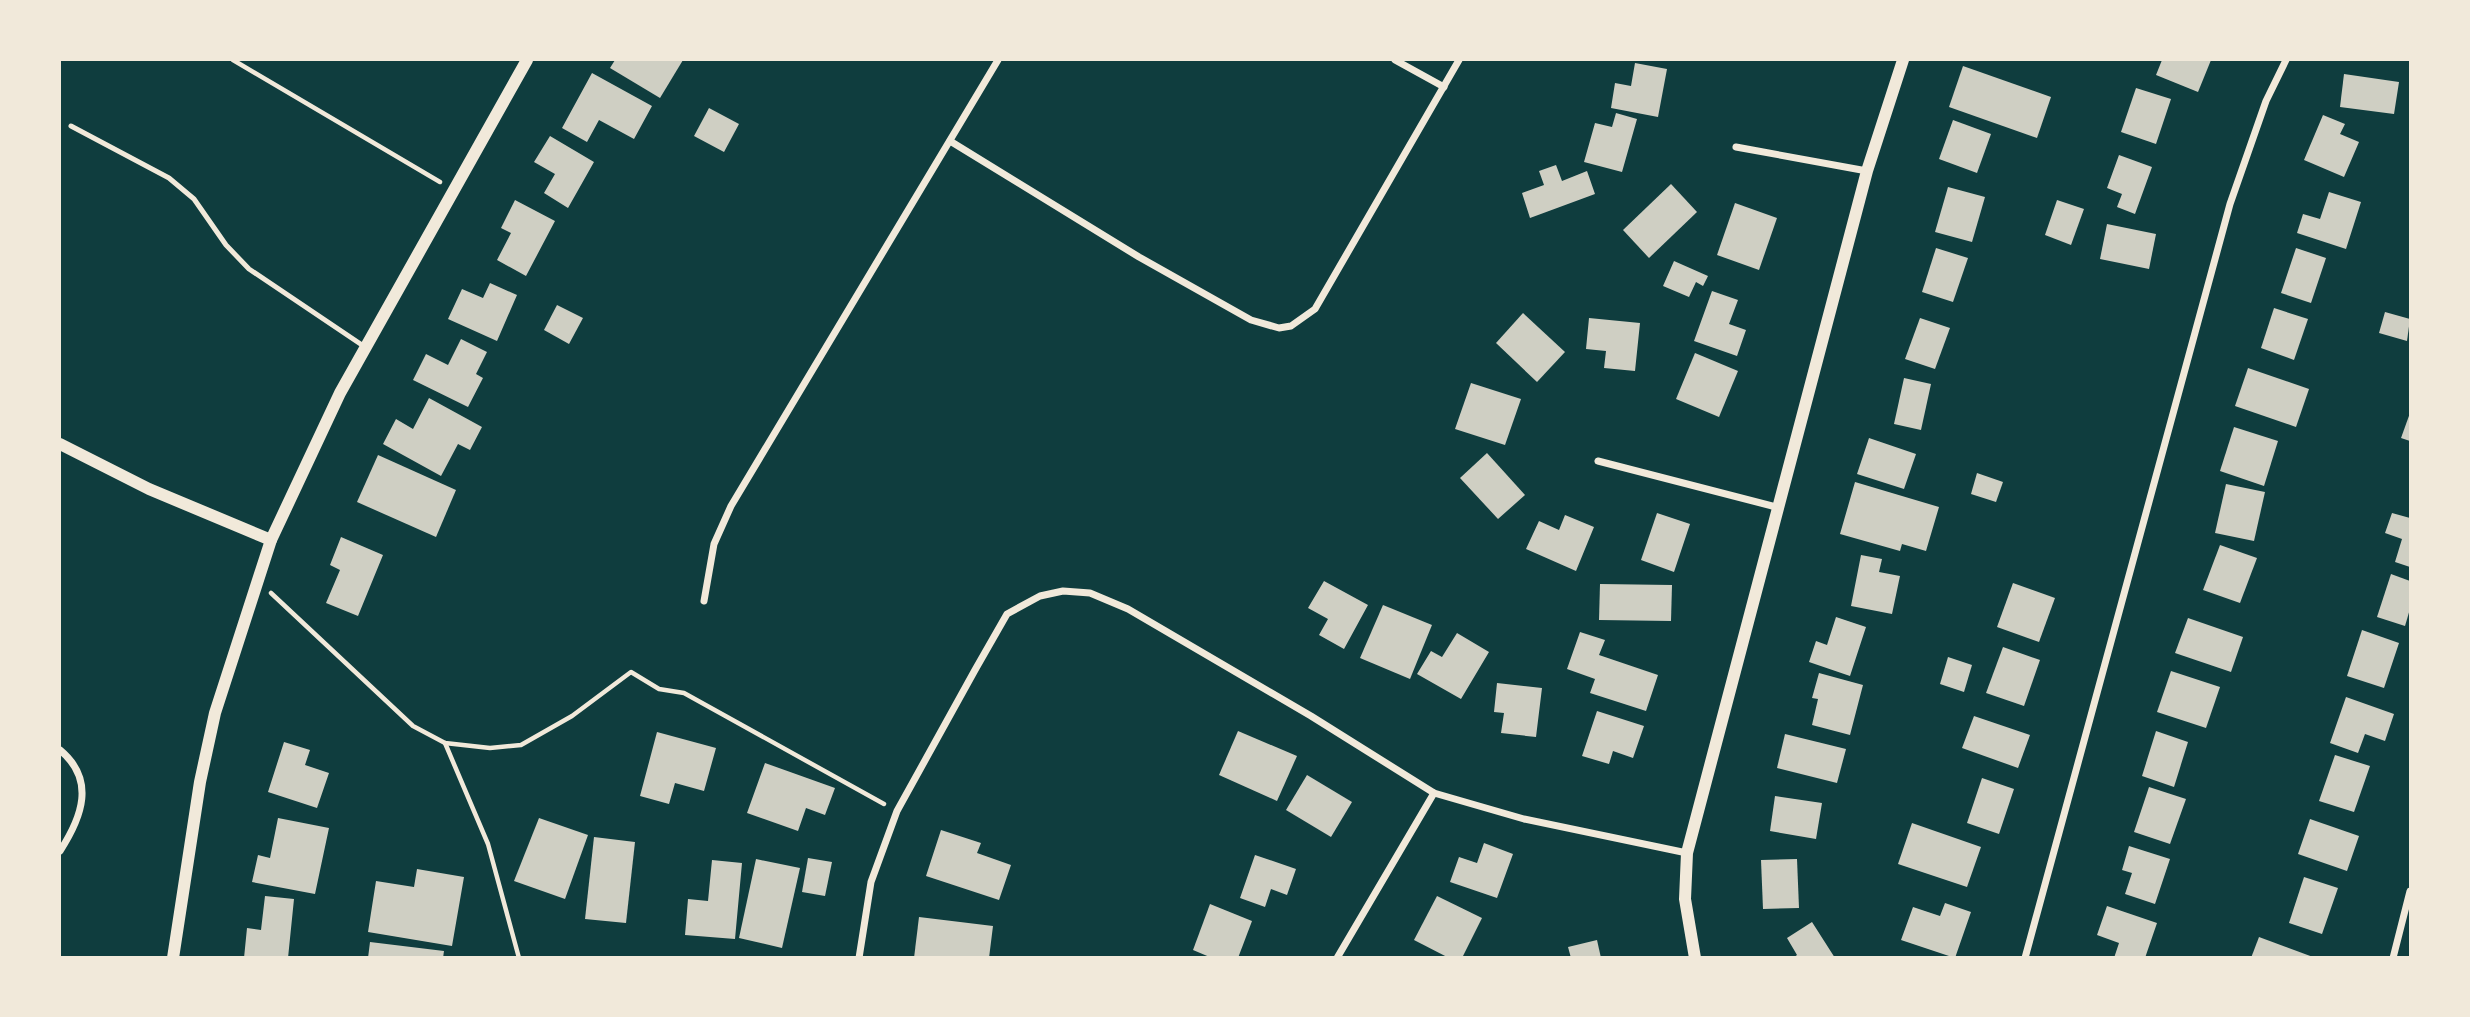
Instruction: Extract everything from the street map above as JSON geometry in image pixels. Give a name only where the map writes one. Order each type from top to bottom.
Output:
[{"type":"street","points":[[173,957],[200,782],[215,713],[271,540],[365,347],[527,60]]},
{"type":"street","points":[[704,601],[714,544],[731,506],[998,60]]},
{"type":"street","points":[[1395,60],[1444,87]]},
{"type":"street","points":[[950,141],[1217,301],[1251,320],[1279,328],[1304,319],[1315,309],[1460,60]]},
{"type":"street","points":[[1695,957],[1685,899],[1686,853],[1867,170],[1903,60]]},
{"type":"street","points":[[2025,957],[2230,204],[2266,102],[2286,60]]},
{"type":"street","points":[[1735,146],[1867,170]]},
{"type":"street","points":[[60,444],[149,489],[271,540]]},
{"type":"street","points":[[1598,461],[1776,507]]},
{"type":"street","points":[[859,957],[871,882],[897,811],[1007,614],[1040,596],[1063,591],[1090,593],[1128,609],[1311,716],[1434,793],[1524,819],[1686,853]]},
{"type":"street","points":[[60,751],[75,765],[83,791],[82,806],[76,822],[60,850]]},
{"type":"street","points":[[1337,957],[1434,793]]},
{"type":"street","points":[[2393,957],[2410,891]]},
{"type":"lane","points":[[71,125],[169,178],[194,199],[226,245],[249,270],[365,347]]},
{"type":"path","points":[[233,60],[453,189]]},
{"type":"path","points":[[256,584],[277,596],[339,660],[413,726],[445,743],[490,748],[521,745],[572,716],[631,672],[659,689],[684,693],[897,811]]},
{"type":"path","points":[[445,743],[488,844],[519,957]]},
{"type":"building","points":[[615,60],[683,60],[660,98],[610,68]]},
{"type":"building","points":[[2162,60],[2211,60],[2198,92],[2156,75]]},
{"type":"building","points":[[1635,63],[1667,69],[1658,117],[1611,108],[1615,83],[1631,86]]},
{"type":"building","points":[[1963,66],[2051,97],[2037,138],[1949,107]]},
{"type":"building","points":[[592,73],[652,106],[634,139],[599,120],[587,142],[562,128]]},
{"type":"building","points":[[2344,74],[2399,82],[2394,114],[2340,107]]},
{"type":"building","points":[[2136,88],[2171,99],[2156,144],[2121,132]]},
{"type":"building","points":[[709,108],[739,124],[724,152],[694,136]]},
{"type":"building","points":[[1616,113],[1637,119],[1622,172],[1584,162],[1595,123],[1612,127]]},
{"type":"building","points":[[2323,115],[2345,124],[2340,134],[2359,142],[2344,177],[2304,160]]},
{"type":"building","points":[[1953,120],[1991,134],[1977,173],[1939,159]]},
{"type":"building","points":[[550,136],[594,162],[568,208],[544,193],[555,174],[534,162]]},
{"type":"building","points":[[2119,155],[2152,167],[2135,214],[2117,207],[2122,194],[2107,188]]},
{"type":"building","points":[[1556,165],[1562,181],[1587,171],[1595,194],[1530,218],[1522,193],[1544,185],[1539,171]]},
{"type":"building","points":[[1671,184],[1697,212],[1649,258],[1623,230]]},
{"type":"building","points":[[1948,187],[1985,197],[1972,242],[1935,232]]},
{"type":"building","points":[[2329,192],[2361,202],[2346,249],[2297,233],[2303,214],[2320,219]]},
{"type":"building","points":[[515,200],[555,221],[526,276],[497,260],[511,233],[501,228]]},
{"type":"building","points":[[2057,200],[2084,209],[2071,245],[2045,235]]},
{"type":"building","points":[[1735,203],[1777,218],[1759,270],[1717,255]]},
{"type":"building","points":[[2107,224],[2156,234],[2149,269],[2100,259]]},
{"type":"building","points":[[1936,248],[1968,258],[1953,302],[1922,292]]},
{"type":"building","points":[[2296,248],[2326,258],[2311,303],[2281,293]]},
{"type":"building","points":[[1674,261],[1708,276],[1703,286],[1696,282],[1689,297],[1663,286]]},
{"type":"building","points":[[490,283],[517,295],[497,341],[448,319],[462,289],[483,298]]},
{"type":"building","points":[[1712,291],[1738,300],[1729,324],[1746,330],[1737,356],[1694,341]]},
{"type":"building","points":[[557,305],[583,318],[569,344],[544,330]]},
{"type":"building","points":[[2274,308],[2308,319],[2294,360],[2261,348]]},
{"type":"building","points":[[2385,312],[2410,319],[2407,341],[2379,333]]},
{"type":"building","points":[[1523,313],[1565,352],[1537,382],[1496,343]]},
{"type":"building","points":[[1589,318],[1640,323],[1635,371],[1604,368],[1606,351],[1586,349]]},
{"type":"building","points":[[1920,318],[1950,328],[1935,369],[1905,359]]},
{"type":"building","points":[[461,339],[487,352],[476,374],[483,378],[468,407],[413,380],[426,354],[448,365]]},
{"type":"building","points":[[1695,353],[1738,371],[1719,417],[1676,399]]},
{"type":"building","points":[[2248,368],[2309,389],[2296,427],[2235,406]]},
{"type":"building","points":[[1904,378],[1931,384],[1921,430],[1894,424]]},
{"type":"building","points":[[1471,383],[1521,399],[1505,445],[1455,429]]},
{"type":"building","points":[[429,398],[482,427],[470,450],[458,444],[441,476],[383,444],[396,419],[413,429]]},
{"type":"building","points":[[2410,413],[2410,441],[2401,438]]},
{"type":"building","points":[[2234,427],[2278,441],[2264,486],[2220,471]]},
{"type":"building","points":[[1869,438],[1916,454],[1904,489],[1857,474]]},
{"type":"building","points":[[1487,453],[1525,495],[1498,519],[1460,478]]},
{"type":"building","points":[[378,455],[456,490],[436,537],[357,502]]},
{"type":"building","points":[[1977,473],[2003,482],[1996,502],[1971,494]]},
{"type":"building","points":[[1855,482],[1939,507],[1926,551],[1902,544],[1900,551],[1840,534]]},
{"type":"building","points":[[2226,484],[2265,492],[2254,541],[2215,533]]},
{"type":"building","points":[[1657,513],[1690,524],[1674,572],[1641,560]]},
{"type":"building","points":[[2392,513],[2410,518],[2410,567],[2395,562],[2402,539],[2385,533]]},
{"type":"building","points":[[1565,515],[1594,527],[1576,571],[1526,549],[1539,521],[1559,530]]},
{"type":"building","points":[[341,537],[383,555],[358,616],[326,603],[340,570],[330,565]]},
{"type":"building","points":[[2220,545],[2257,558],[2240,603],[2203,590]]},
{"type":"building","points":[[1861,555],[1882,559],[1879,572],[1900,576],[1892,614],[1851,606]]},
{"type":"building","points":[[2391,574],[2410,581],[2410,609],[2405,626],[2377,617]]},
{"type":"building","points":[[1324,581],[1368,605],[1344,649],[1319,635],[1328,619],[1308,608]]},
{"type":"building","points":[[2013,583],[2055,598],[2039,642],[1997,627]]},
{"type":"building","points":[[1600,584],[1672,585],[1671,621],[1599,620]]},
{"type":"building","points":[[1383,605],[1432,625],[1410,679],[1360,658]]},
{"type":"building","points":[[1836,617],[1866,627],[1850,676],[1809,662],[1816,641],[1827,645]]},
{"type":"building","points":[[2188,618],[2243,637],[2231,672],[2175,653]]},
{"type":"building","points":[[2362,630],[2399,643],[2384,688],[2347,676]]},
{"type":"building","points":[[1580,632],[1605,640],[1599,655],[1658,675],[1646,711],[1590,693],[1595,679],[1567,669]]},
{"type":"building","points":[[1457,633],[1489,652],[1461,699],[1417,674],[1431,651],[1442,657]]},
{"type":"building","points":[[2003,647],[2040,660],[2024,706],[1986,693]]},
{"type":"building","points":[[1948,657],[1972,665],[1964,692],[1940,684]]},
{"type":"building","points":[[2171,671],[2220,687],[2206,728],[2157,712]]},
{"type":"building","points":[[1819,673],[1863,685],[1850,735],[1812,725],[1818,699],[1812,698]]},
{"type":"building","points":[[1497,683],[1542,688],[1536,737],[1501,733],[1504,713],[1494,712]]},
{"type":"building","points":[[2346,697],[2394,714],[2385,741],[2365,734],[2358,753],[2330,743]]},
{"type":"building","points":[[1597,711],[1644,726],[1633,758],[1613,751],[1609,764],[1582,756]]},
{"type":"building","points":[[1974,716],[2030,735],[2018,768],[1962,748]]},
{"type":"building","points":[[1238,731],[1297,756],[1277,801],[1219,775]]},
{"type":"building","points":[[2156,731],[2188,742],[2174,787],[2142,776]]},
{"type":"building","points":[[657,732],[716,748],[704,791],[675,783],[669,804],[640,796]]},
{"type":"building","points":[[1785,734],[1846,749],[1837,783],[1777,768]]},
{"type":"building","points":[[284,742],[310,750],[305,765],[329,773],[317,808],[268,792]]},
{"type":"building","points":[[2335,755],[2370,766],[2354,812],[2319,801]]},
{"type":"building","points":[[765,763],[835,788],[825,815],[806,808],[798,831],[747,813]]},
{"type":"building","points":[[1307,775],[1352,802],[1331,837],[1286,810]]},
{"type":"building","points":[[1982,778],[2014,789],[1999,834],[1967,823]]},
{"type":"building","points":[[2149,787],[2186,799],[2170,844],[2134,832]]},
{"type":"building","points":[[1775,796],[1822,803],[1816,839],[1770,831]]},
{"type":"building","points":[[278,818],[329,828],[315,894],[252,882],[258,855],[270,858]]},
{"type":"building","points":[[539,818],[588,835],[565,899],[514,881]]},
{"type":"building","points":[[2310,819],[2359,836],[2347,871],[2298,854]]},
{"type":"building","points":[[1912,823],[1981,847],[1967,887],[1898,864]]},
{"type":"building","points":[[941,830],[981,843],[977,853],[1011,865],[999,900],[926,876]]},
{"type":"building","points":[[594,837],[635,842],[626,923],[585,919]]},
{"type":"building","points":[[1484,843],[1513,854],[1497,898],[1450,882],[1459,857],[1477,863]]},
{"type":"building","points":[[2129,846],[2170,859],[2155,904],[2125,894],[2132,873],[2122,870]]},
{"type":"building","points":[[1255,855],[1296,869],[1287,895],[1271,889],[1265,907],[1240,898]]},
{"type":"building","points":[[808,858],[832,862],[825,896],[802,892]]},
{"type":"building","points":[[756,859],[800,868],[782,948],[739,938]]},
{"type":"building","points":[[1797,859],[1799,908],[1763,909],[1761,860]]},
{"type":"building","points":[[712,860],[742,863],[735,939],[685,935],[688,899],[708,901]]},
{"type":"building","points":[[417,869],[464,877],[452,946],[368,932],[376,881],[414,887]]},
{"type":"building","points":[[2304,877],[2338,888],[2322,934],[2289,923]]},
{"type":"building","points":[[265,896],[294,899],[288,958],[244,958],[247,928],[261,930]]},
{"type":"building","points":[[1437,896],[1482,918],[1462,958],[1449,958],[1414,940]]},
{"type":"building","points":[[1945,903],[1971,912],[1955,958],[1901,940],[1913,907],[1940,916]]},
{"type":"building","points":[[1210,904],[1252,921],[1238,958],[1212,958],[1193,950]]},
{"type":"building","points":[[2107,906],[2157,923],[2145,958],[2114,958],[2119,943],[2097,935]]},
{"type":"building","points":[[919,917],[993,926],[989,958],[914,958]]},
{"type":"building","points":[[1812,922],[1835,958],[1793,958],[1797,955],[1787,938]]},
{"type":"building","points":[[2259,937],[2313,957],[2313,958],[2251,958]]},
{"type":"building","points":[[1597,940],[1601,958],[1571,958],[1568,947]]},
{"type":"building","points":[[370,942],[444,951],[443,958],[368,958]]}]
